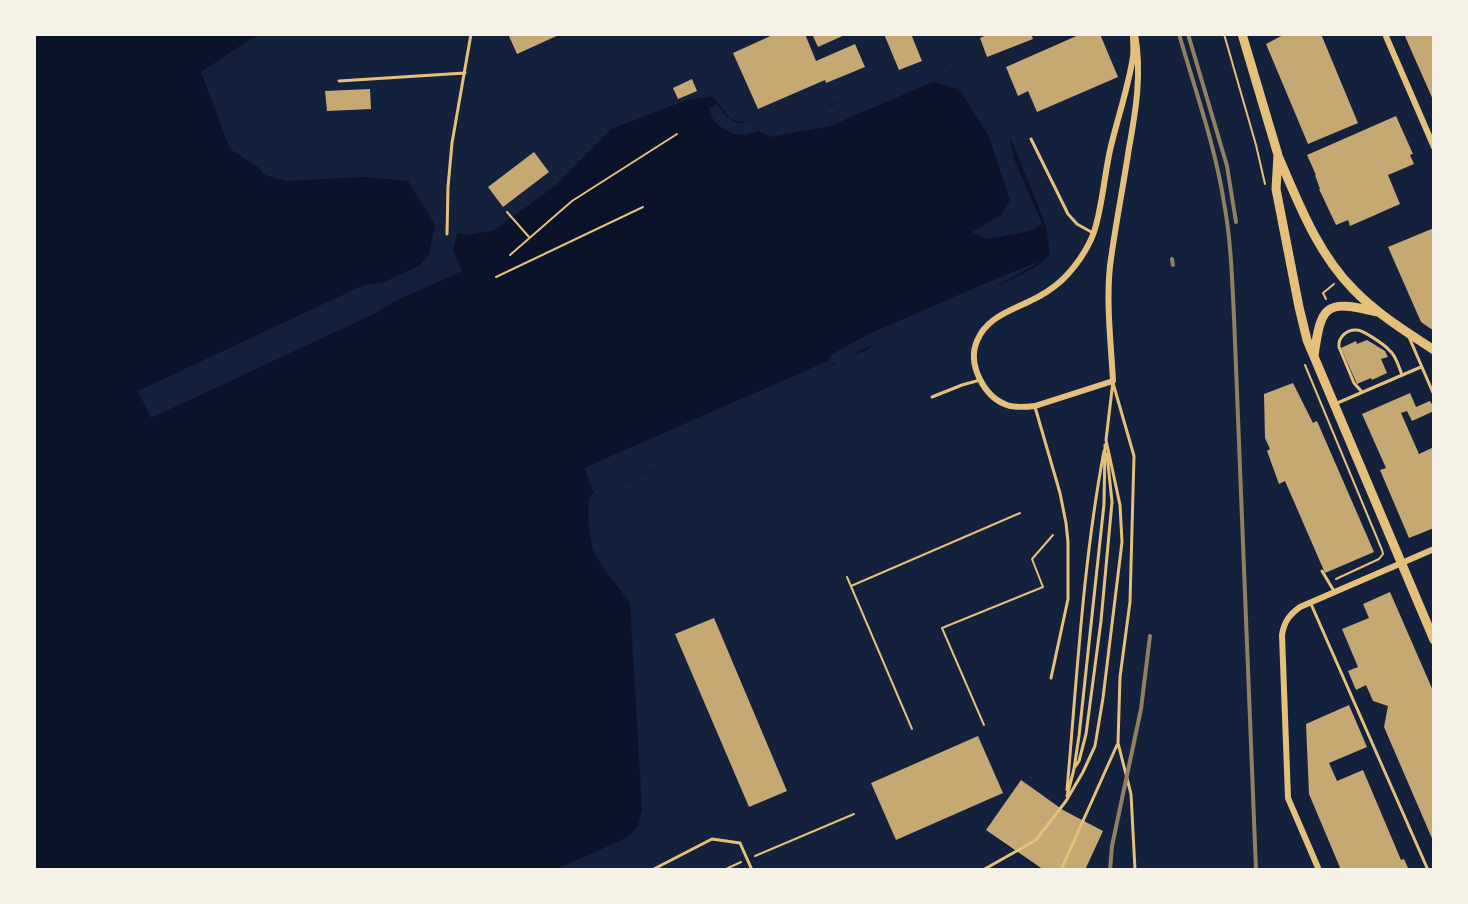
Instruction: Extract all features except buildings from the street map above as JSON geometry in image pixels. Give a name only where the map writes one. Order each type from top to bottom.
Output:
[{"type":"main road","points":[[1242,34],[1278,155],[1312,231],[1326,255],[1353,289],[1380,313],[1434,350]]},
{"type":"main road","points":[[1278,155],[1276,189],[1302,323],[1314,357],[1434,640]]},
{"type":"main road","points":[[1314,357],[1321,320],[1331,308],[1346,306],[1380,313]]},
{"type":"street","points":[[1134,34],[1138,60],[1136,112],[1110,267],[1109,302],[1113,381],[1035,406],[1008,405],[989,392],[980,380],[974,356],[976,343],[982,331],[1001,315],[1044,294],[1061,280],[1084,251],[1093,233],[1101,207],[1111,147],[1133,56],[1134,34]]},
{"type":"street","points":[[1385,34],[1434,147]]},
{"type":"street","points":[[1319,870],[1288,798],[1283,627],[1289,615],[1300,607],[1434,549]]},
{"type":"lane","points":[[447,234],[452,143],[471,34]]},
{"type":"lane","points":[[339,81],[465,73]]},
{"type":"lane","points":[[1031,139],[1068,214],[1077,224],[1093,233]]},
{"type":"lane","points":[[1362,392],[1354,383],[1338,343],[1341,336],[1349,331],[1361,331],[1389,349],[1402,375]]},
{"type":"lane","points":[[1407,332],[1434,395]]},
{"type":"lane","points":[[1334,405],[1421,367]]},
{"type":"lane","points":[[932,397],[980,380]]},
{"type":"lane","points":[[1066,801],[1087,557],[1113,381]]},
{"type":"lane","points":[[1113,381],[1134,456],[1130,602],[1120,677],[1118,743],[1131,794],[1135,870]]},
{"type":"lane","points":[[1035,406],[1060,493],[1068,542],[1068,599],[1051,678]]},
{"type":"lane","points":[[1066,801],[1074,769],[1104,504],[1106,440]]},
{"type":"lane","points":[[1074,769],[1079,761],[1086,734],[1102,609],[1112,502],[1106,440]]},
{"type":"lane","points":[[983,870],[1036,840],[1066,801],[1095,746],[1122,542],[1120,505],[1106,440]]},
{"type":"lane","points":[[1322,571],[1334,591]]},
{"type":"lane","points":[[1310,602],[1428,870]]},
{"type":"lane","points":[[1061,870],[1118,743]]},
{"type":"lane","points":[[652,870],[712,839],[740,843],[752,870]]},
{"type":"path","points":[[1224,34],[1260,159]]},
{"type":"path","points":[[510,255],[572,201],[677,134]]},
{"type":"path","points":[[496,277],[643,207]]},
{"type":"path","points":[[507,212],[530,238]]},
{"type":"path","points":[[1326,299],[1323,292],[1336,282]]},
{"type":"path","points":[[851,586],[1020,513]]},
{"type":"path","points":[[984,725],[942,628],[1043,587],[1032,559],[1053,536]]},
{"type":"path","points":[[1330,582],[1379,559],[1383,554]]},
{"type":"path","points":[[847,577],[912,729]]},
{"type":"path","points":[[724,870],[855,814]]},
{"type":"water","points":[[34,35],[259,35],[201,72],[230,149],[258,167],[265,175],[286,181],[364,177],[408,181],[438,229],[468,235],[494,230],[555,186],[611,129],[684,101],[712,96],[729,117],[744,122],[764,116],[820,109],[931,67],[945,64],[970,72],[984,82],[996,112],[1014,146],[1046,226],[1050,253],[1040,264],[1020,276],[875,342],[863,351],[838,359],[834,368],[843,387],[596,495],[599,542],[610,565],[635,596],[649,832],[580,870],[35,869]]},
{"type":"pier","points":[[928,65],[955,65],[969,70],[981,79],[990,92],[1008,130],[1014,159],[1042,224],[1033,230],[988,239],[972,232],[1001,215],[1010,200],[989,136],[959,89],[933,82],[830,126],[770,137],[759,131],[743,135],[732,134],[718,125],[709,108],[717,104],[726,116],[735,122],[743,123],[767,114],[808,107],[831,106],[873,86]]},
{"type":"pier","points":[[436,220],[440,226],[458,230],[453,250],[462,271],[151,418],[138,391],[364,285],[382,283],[419,266],[429,255]]},
{"type":"pier","points":[[1044,260],[952,310],[859,351],[848,360],[840,362],[838,366],[832,362],[843,387],[595,495],[584,468],[830,360],[828,358],[844,347],[871,333]]},
{"type":"pier","points":[[593,493],[598,498],[603,529],[601,542],[611,563],[616,564],[638,595],[645,622],[652,833],[645,841],[632,849],[587,870],[556,869],[631,834],[638,826],[642,809],[630,603],[593,550],[589,529],[588,500]]},
{"type":"railway","points":[[1179,34],[1215,160],[1230,245],[1256,870]]},
{"type":"railway","points":[[1188,34],[1227,166],[1236,222]]},
{"type":"railway","points":[[1172,259],[1173,265]]},
{"type":"railway","points":[[1110,870],[1112,846],[1141,709],[1150,636]]}]
